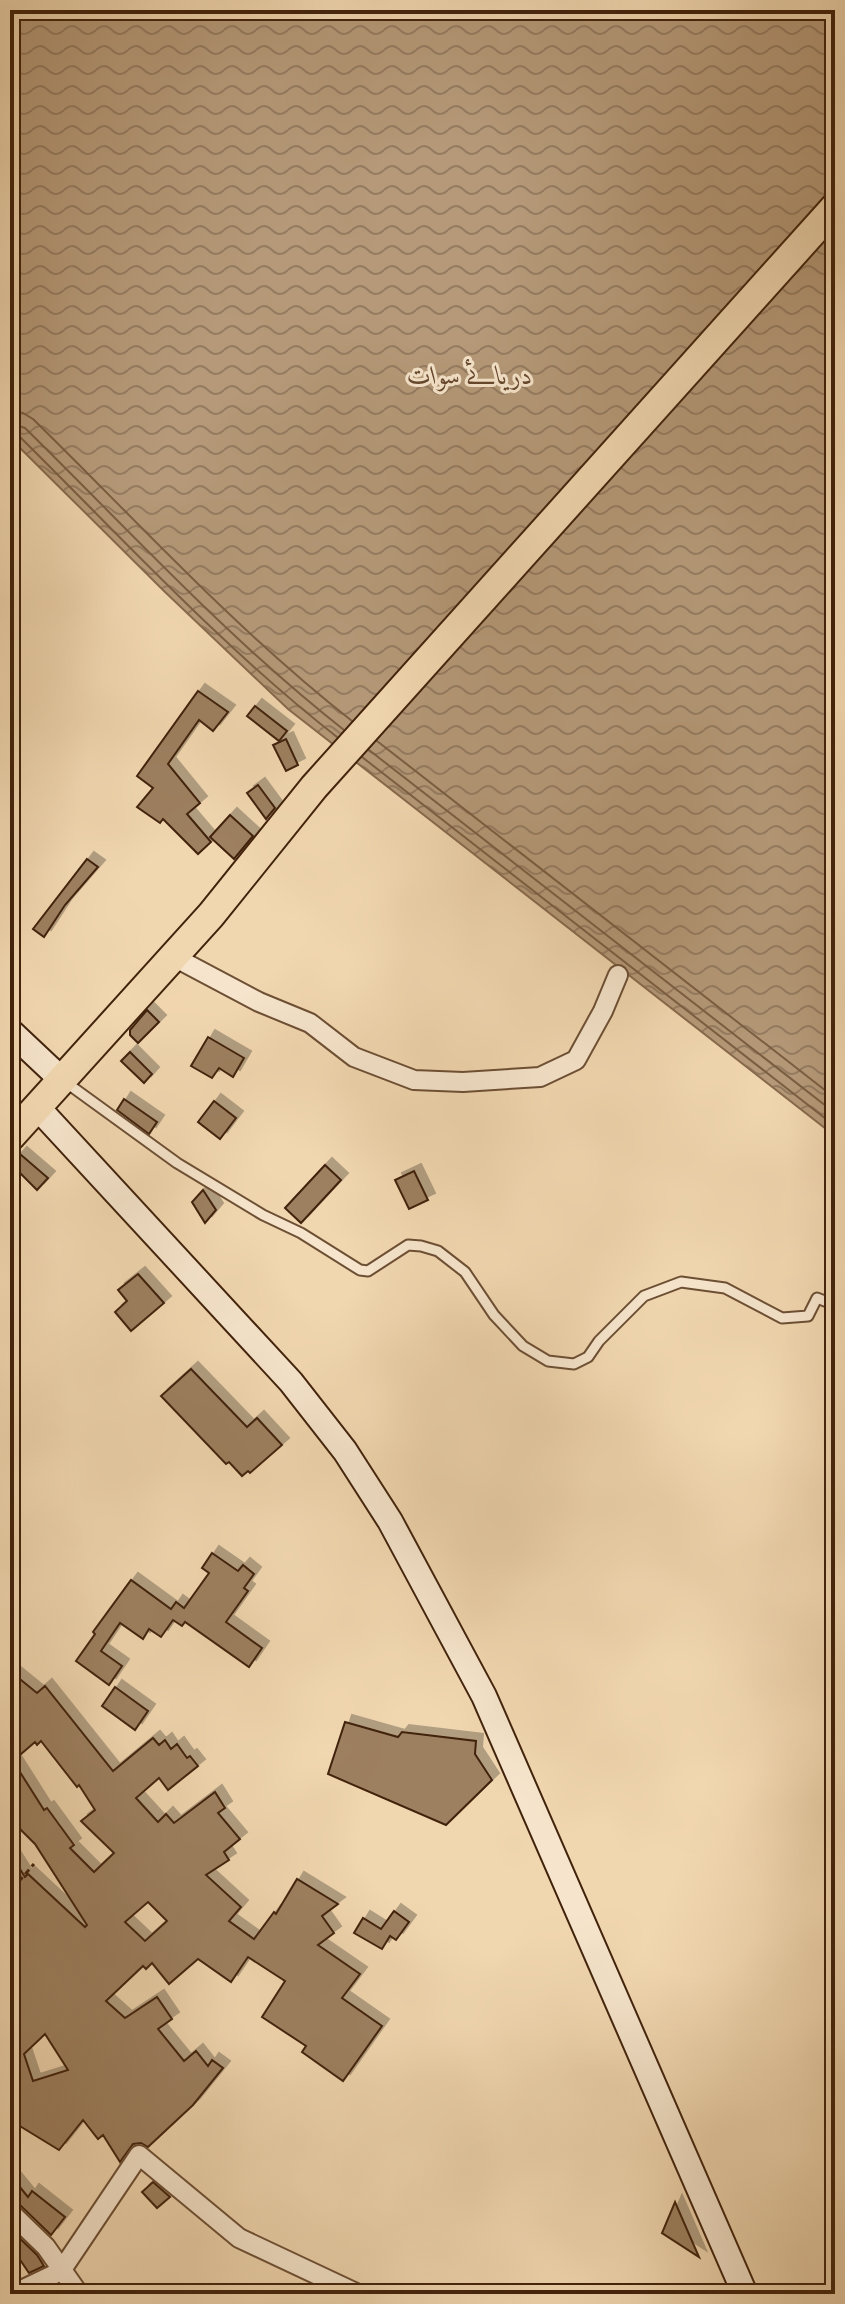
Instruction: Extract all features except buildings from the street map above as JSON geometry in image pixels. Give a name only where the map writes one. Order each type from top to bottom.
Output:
[{"type":"main road","points":[[10,1137],[211,915],[314,787],[835,207]]},
{"type":"main road","points":[[10,1031],[61,1079]]},
{"type":"main road","points":[[37,1107],[291,1382],[345,1451],[390,1521],[484,1696],[745,2294]]},
{"type":"street","points":[[174,957],[259,1002],[310,1023],[354,1057],[414,1080],[463,1082],[540,1077],[576,1060],[603,1011],[618,975]]},
{"type":"street","points":[[13,2294],[61,2271],[139,2155],[239,2238],[358,2294]]},
{"type":"street","points":[[10,2212],[46,2247],[79,2294]]},
{"type":"lane","points":[[61,1079],[177,1163],[360,1270],[368,1271],[408,1245],[438,1251],[465,1272],[494,1315],[523,1346],[548,1361],[574,1364],[588,1357],[599,1341],[644,1296],[681,1282],[725,1288],[782,1318],[808,1316],[817,1298],[835,1305]]},
{"type":"path","points":[[10,1887],[34,1864]]},
{"type":"water","name":"دریائے سوات","points":[[10,10],[835,10],[835,1136],[288,709],[10,438]]}]
